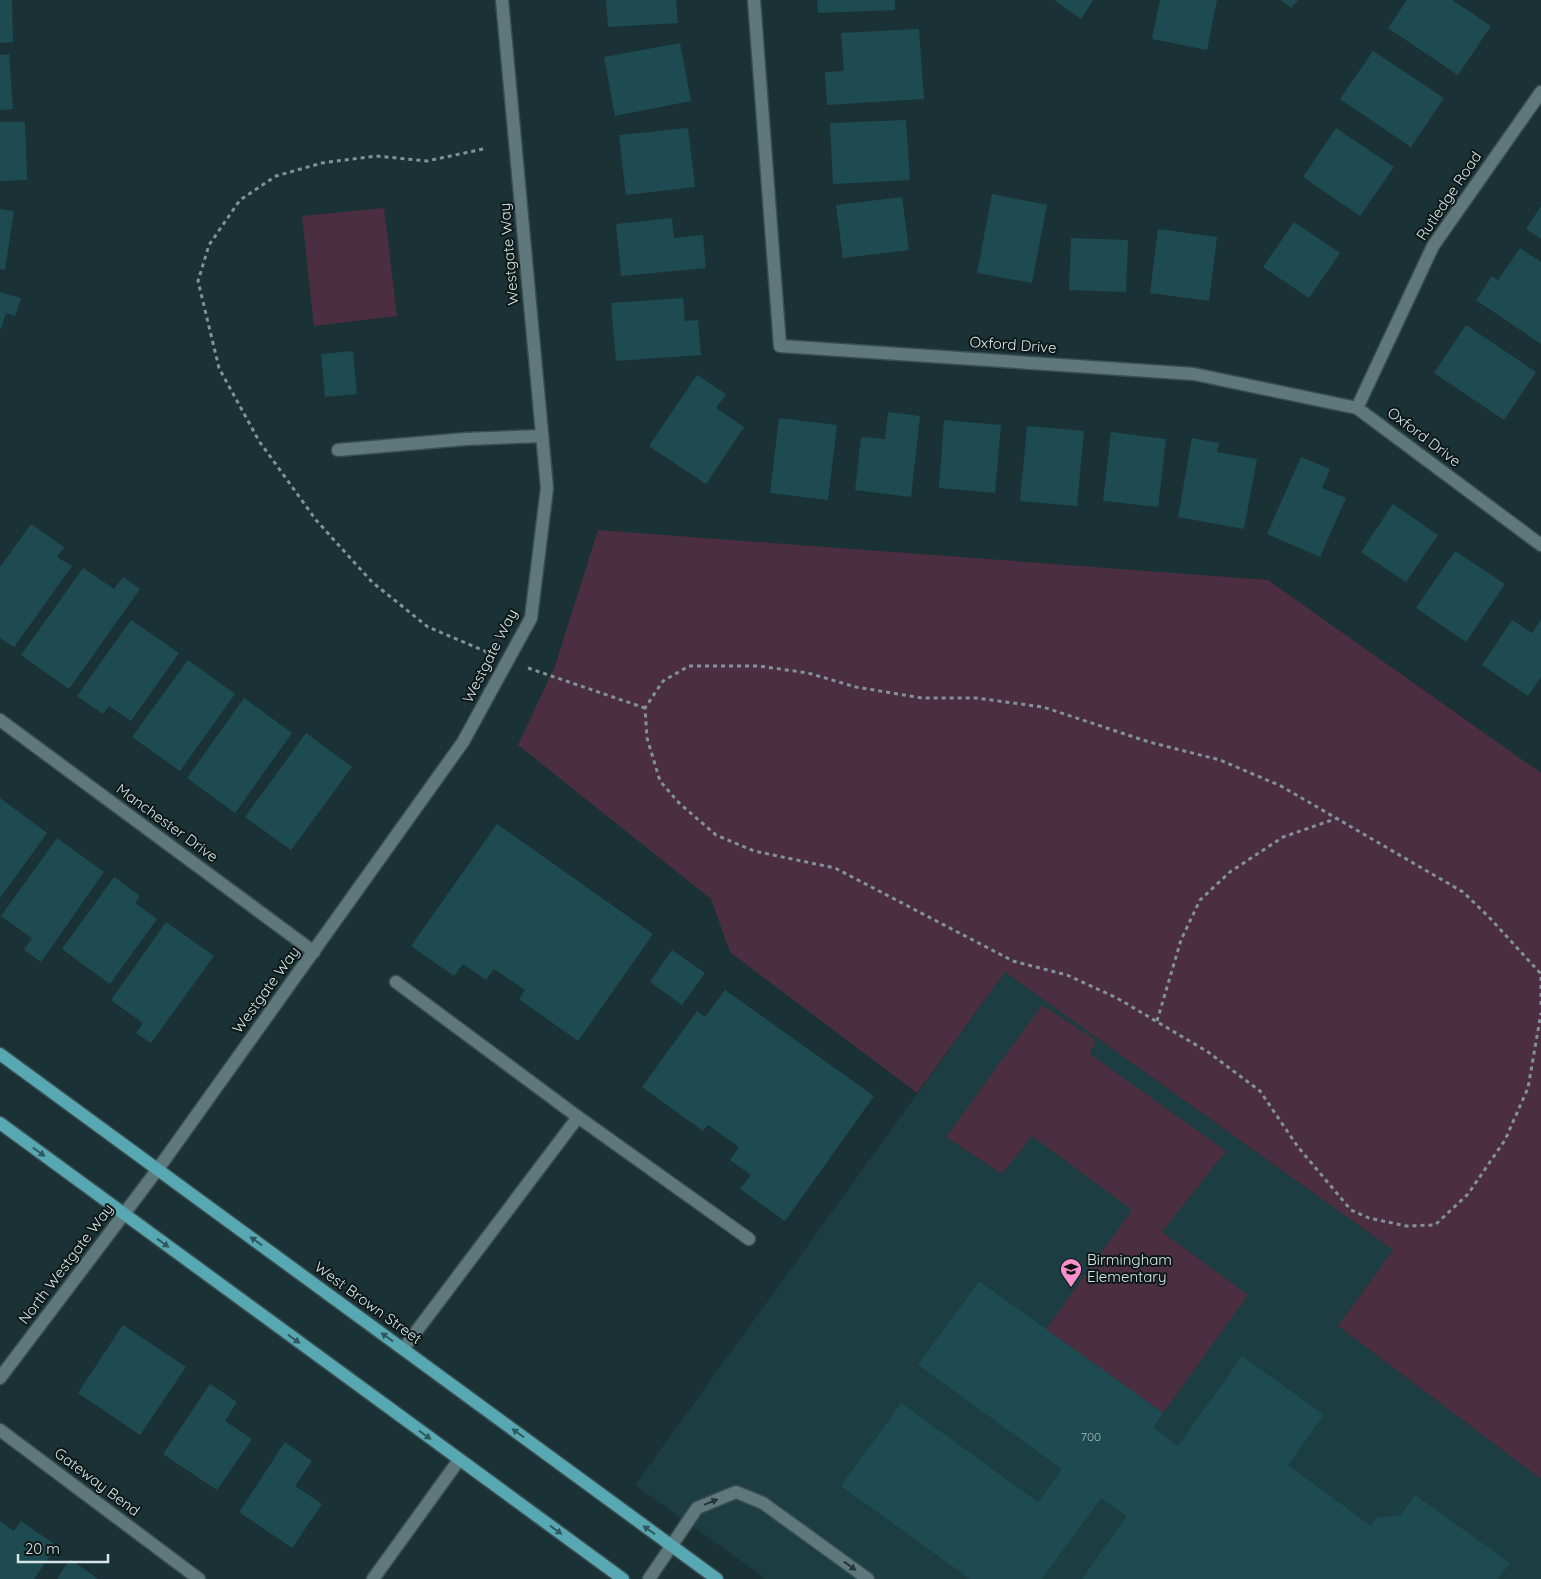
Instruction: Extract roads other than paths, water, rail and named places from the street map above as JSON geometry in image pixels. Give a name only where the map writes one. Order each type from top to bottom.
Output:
[{"type":"main road","name":"West Brown Street","points":[[0,1054],[717,1579]]},
{"type":"main road","points":[[0,1123],[623,1579]]},
{"type":"street","name":"Westgate Way","points":[[158,1169],[463,742],[530,618],[547,488],[502,0]]},
{"type":"street","name":"Oxford Drive","points":[[754,0],[780,346],[1194,374],[1357,408],[1541,545]]},
{"type":"street","name":"Rutledge Road","points":[[1357,408],[1433,246],[1541,92]]},
{"type":"street","points":[[338,450],[466,439],[542,436]]},
{"type":"street","name":"Manchester Drive","points":[[0,720],[314,952]]},
{"type":"street","points":[[396,982],[578,1117],[749,1240]]},
{"type":"street","points":[[403,1349],[578,1117]]},
{"type":"street","name":"North Westgate Way","points":[[0,1378],[158,1169]]},
{"type":"street","name":"Gateway Bend","points":[[0,1430],[199,1579]]},
{"type":"street","points":[[373,1579],[459,1460]]},
{"type":"street","points":[[649,1579],[697,1508],[736,1492],[763,1503],[868,1579]]},
{"type":"place","name":"Birmingham Elementary","points":[[1071,1288]]}]
